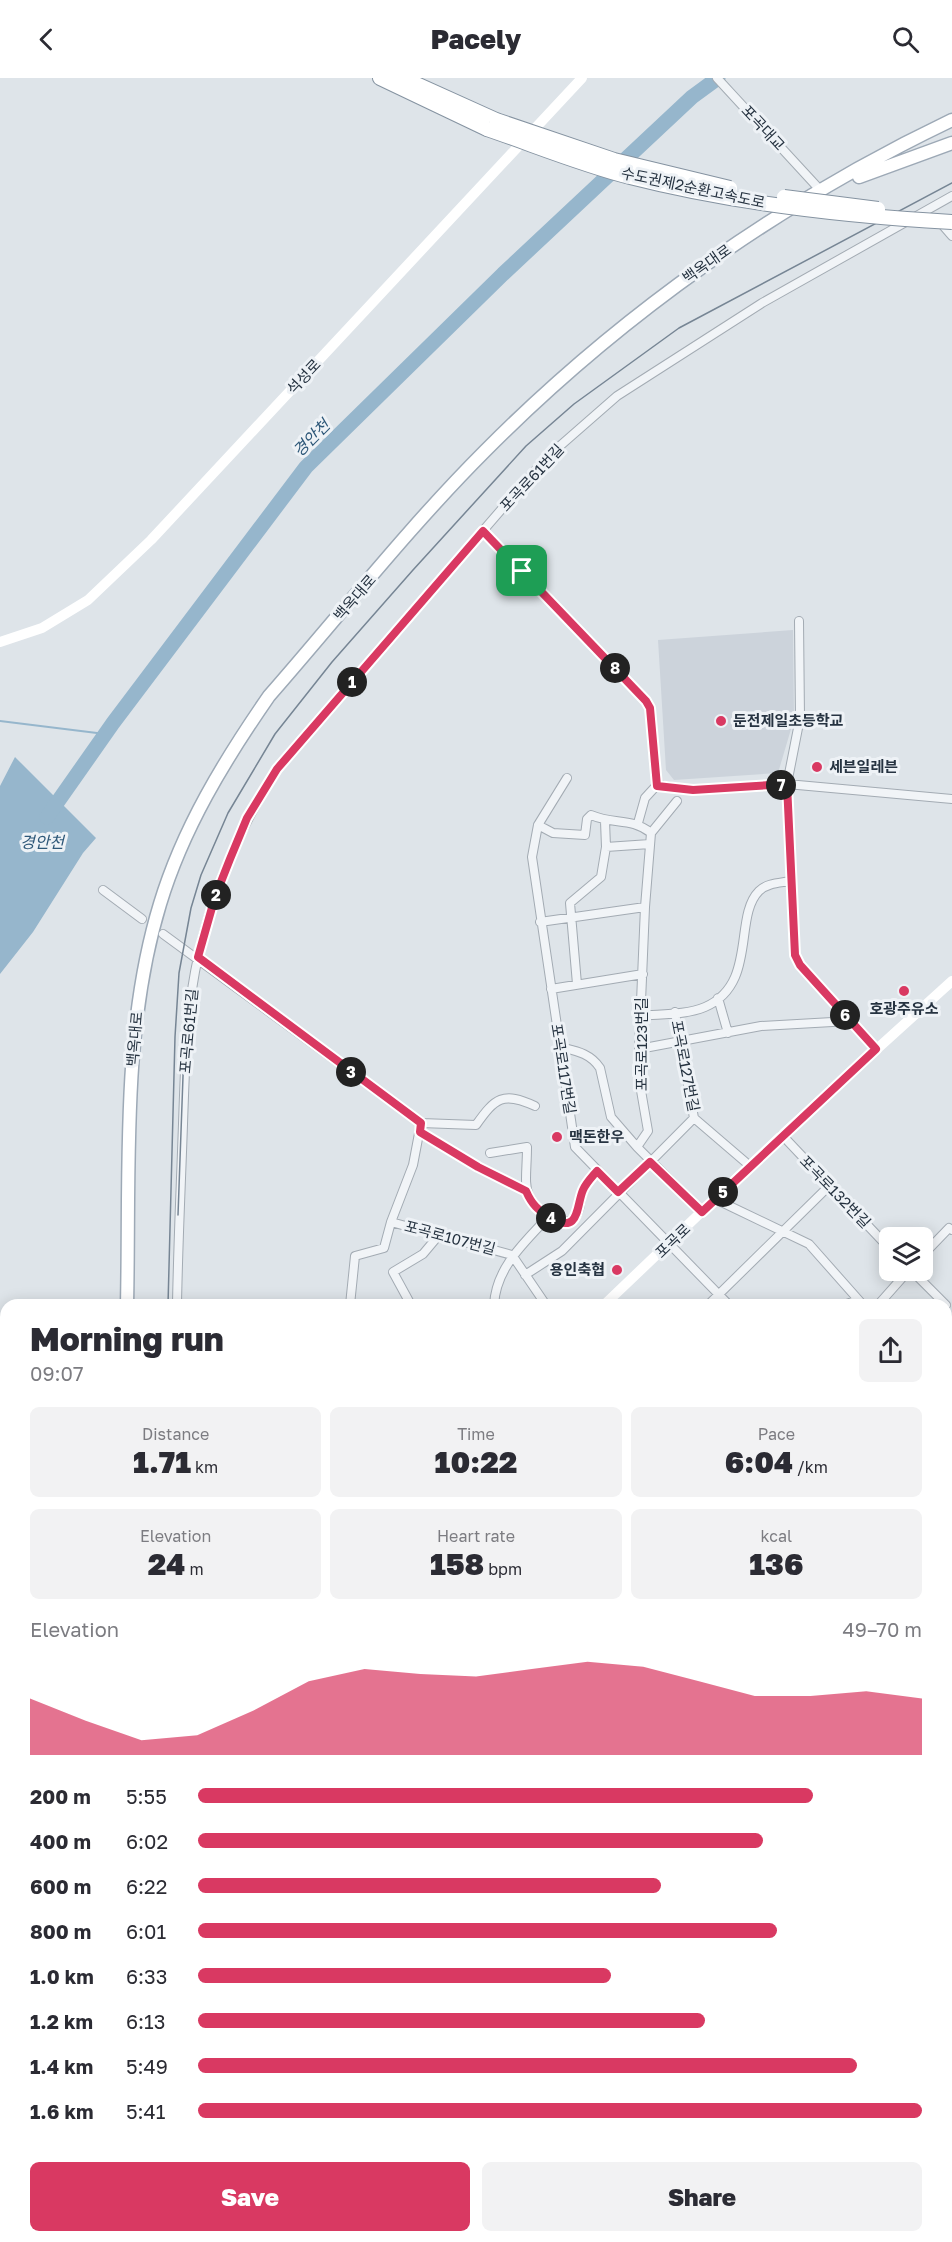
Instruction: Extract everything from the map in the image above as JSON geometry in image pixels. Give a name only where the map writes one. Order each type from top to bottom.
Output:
[{"type":"highway","name":"수도권제2순환고속도로","points":[[380,78],[491,124],[628,176],[683,189],[847,215],[952,222]]},
{"type":"highway","name":"수도권제2순환고속도로","points":[[403,78],[491,124],[614,160],[717,186],[850,206],[952,212]]},
{"type":"main road","name":"백옥대로","points":[[127,1299],[132,1067],[142,976],[160,903],[172,869],[203,800],[269,696],[440,500],[533,404],[630,322],[691,275],[822,192],[906,142],[952,120]]},
{"type":"main road","points":[[822,192],[952,143]]},
{"type":"street","name":"석성로","points":[[0,642],[42,628],[88,600],[151,540],[582,78]]},
{"type":"street","name":"포곡대교","points":[[717,78],[822,192]]},
{"type":"street","name":"포곡로61번길","points":[[177,1299],[185,1067],[198,957],[215,897],[247,818],[277,769],[545,459],[617,396],[762,303],[952,196]]},
{"type":"street","points":[[928,210],[952,236]]},
{"type":"street","points":[[483,531],[646,701],[650,708],[657,786]]},
{"type":"street","points":[[799,621],[801,718],[787,784],[795,955],[800,965],[876,1049]]},
{"type":"street","points":[[567,778],[538,825],[553,833],[585,835],[587,819],[591,815],[605,821],[638,823],[651,832],[677,801]]},
{"type":"street","points":[[657,786],[693,790],[787,784],[952,800]]},
{"type":"street","points":[[638,823],[645,798],[657,786]]},
{"type":"street","points":[[577,984],[570,903],[601,877],[606,847],[605,821]]},
{"type":"street","name":"포곡로117번길","points":[[538,825],[532,857],[575,1147],[723,1299]]},
{"type":"street","name":"포곡로123번길","points":[[637,1147],[648,1131],[639,1079],[639,1049],[645,907],[651,832]]},
{"type":"street","points":[[606,847],[650,844]]},
{"type":"street","points":[[641,1016],[706,1006],[718,998],[732,982],[739,966],[753,899],[761,889],[790,881]]},
{"type":"street","points":[[103,890],[141,919]]},
{"type":"street","points":[[540,922],[645,907]]},
{"type":"street","points":[[163,934],[198,957],[421,1123],[476,1125],[491,1104],[509,1098],[519,1098],[535,1106]]},
{"type":"street","points":[[551,989],[643,974]]},
{"type":"street","name":"포곡로","points":[[611,1299],[782,1135],[952,981]]},
{"type":"street","points":[[718,998],[728,1033]]},
{"type":"street","name":"포곡로127번길","points":[[675,1012],[694,1118],[750,1166]]},
{"type":"street","points":[[639,1049],[761,1026],[850,1021]]},
{"type":"street","points":[[560,1047],[583,1053],[596,1061],[600,1068],[610,1117],[650,1162],[702,1212]]},
{"type":"street","points":[[525,1275],[562,1251],[618,1192],[694,1118]]},
{"type":"street","name":"포곡로107번길","points":[[421,1123],[409,1180],[391,1222],[512,1255],[542,1299]]},
{"type":"street","points":[[420,1132],[478,1167],[526,1191]]},
{"type":"street","name":"포곡로132번길","points":[[782,1135],[828,1187],[879,1238]]},
{"type":"street","points":[[490,1153],[526,1147],[526,1191],[532,1204],[559,1223],[569,1222],[575,1217],[580,1209],[583,1188],[597,1171]]},
{"type":"street","points":[[715,1299],[828,1187]]},
{"type":"street","points":[[715,1199],[808,1244],[856,1299]]},
{"type":"street","points":[[495,1299],[499,1284],[512,1255],[549,1216]]},
{"type":"street","points":[[351,1299],[355,1256],[384,1248],[391,1222]]},
{"type":"street","points":[[933,1245],[950,1228],[952,1230]]},
{"type":"street","points":[[408,1299],[393,1272],[423,1254],[439,1235]]},
{"type":"street","points":[[883,1299],[900,1281]]},
{"type":"street","points":[[921,1281],[940,1299]]},
{"type":"shaded area","name":"둔전제일초등학교","points":[[793,630],[794,719],[778,773],[674,780],[666,770],[658,640]]},
{"type":"water","name":"경안천","points":[[15,757],[96,838],[83,853],[33,932],[0,974],[0,786]]},
{"type":"waterway","name":"경안천","points":[[47,817],[113,723],[306,467],[503,274],[692,97],[718,78]]},
{"type":"waterway","points":[[0,721],[105,734]]},
{"type":"tram line","points":[[168,1299],[175,1037],[179,973],[191,908],[201,875],[228,813],[275,734],[332,662],[413,570],[526,446],[574,404],[679,328],[952,183]]},
{"type":"tram line","points":[[178,1215],[186,993]]},
{"type":"place","name":"둔전제일초등학교","points":[[721,721]]},
{"type":"place","name":"세븐일레븐","points":[[817,767]]},
{"type":"place","name":"호광주유소","points":[[904,991]]},
{"type":"place","name":"맥돈한우","points":[[557,1137]]},
{"type":"place","name":"용인축협","points":[[617,1270]]},
{"type":"route","points":[[483,531],[522,571],[646,701],[650,708],[657,786],[693,790],[787,784],[795,955],[800,965],[876,1049],[702,1212],[650,1162],[618,1192],[597,1171],[583,1188],[580,1209],[575,1217],[569,1222],[559,1223],[539,1211],[532,1204],[526,1191],[478,1167],[420,1132],[421,1123],[198,957],[215,897],[247,818],[277,769],[302,739],[483,531]]}]
